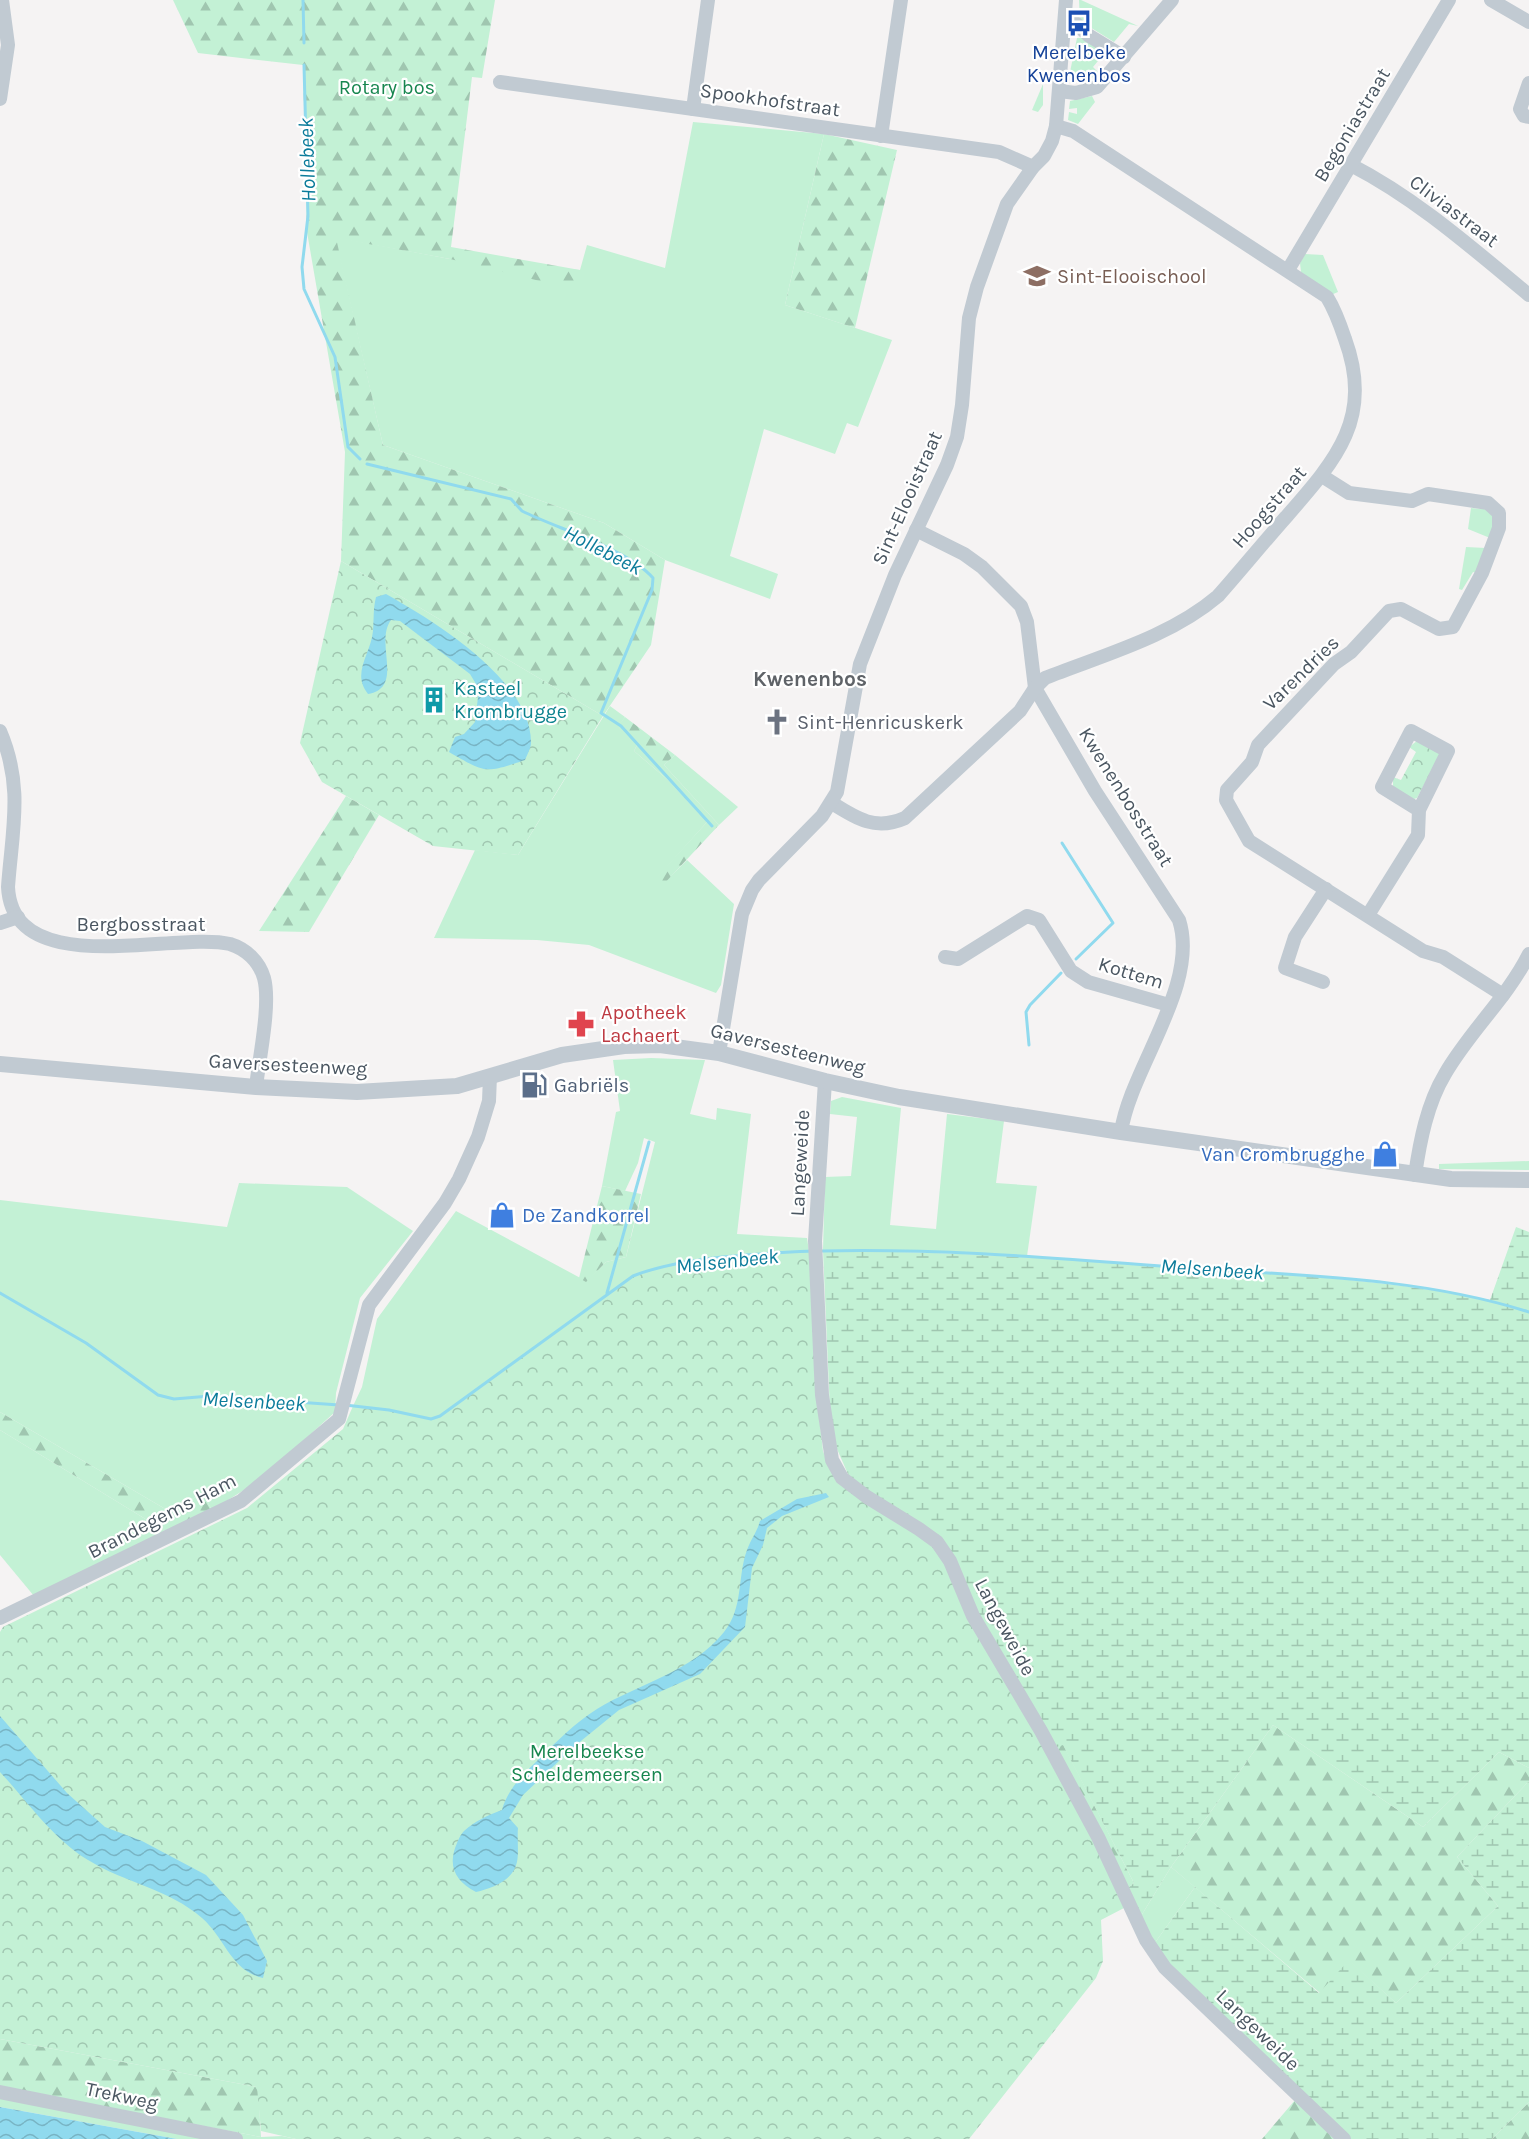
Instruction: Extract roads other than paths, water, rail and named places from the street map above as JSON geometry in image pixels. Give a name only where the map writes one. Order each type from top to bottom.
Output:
[{"type":"street","points":[[0,99],[8,45],[2,0]]},
{"type":"street","points":[[693,109],[708,0]]},
{"type":"street","points":[[881,136],[901,0]]},
{"type":"street","points":[[1059,91],[1076,93],[1097,87],[1172,0]]},
{"type":"street","name":"Begoniastraat","points":[[1288,270],[1449,0]]},
{"type":"street","points":[[1491,0],[1529,22]]},
{"type":"street","points":[[1066,7],[1088,35],[1124,57]]},
{"type":"street","name":"Sint-Elooistraat","points":[[719,1053],[742,915],[749,896],[759,880],[832,803],[841,777],[860,664],[895,574],[947,465],[957,437],[969,318],[977,287],[1007,204],[1033,167],[1044,156],[1056,126],[1066,7]]},
{"type":"street","name":"Spookhofstraat","points":[[500,82],[999,152],[1033,167]]},
{"type":"street","points":[[1529,83],[1520,109],[1524,116],[1529,117]]},
{"type":"street","name":"Hoogstraat","points":[[832,803],[874,825],[894,823],[905,818],[1020,711],[1035,688],[1045,678],[1171,627],[1204,608],[1218,596],[1322,476],[1346,434],[1357,389],[1356,376],[1334,308],[1327,297],[1288,270],[1230,236],[1073,131],[1056,126]]},
{"type":"street","name":"Cliviastraat","points":[[1351,165],[1430,214],[1529,295]]},
{"type":"street","name":"Varendries","points":[[1322,476],[1349,493],[1412,501],[1428,494],[1488,503],[1495,507],[1501,520],[1482,573],[1453,627],[1439,629],[1401,609],[1389,611],[1351,652],[1334,664],[1264,737],[1258,745],[1252,762],[1227,790],[1226,800],[1249,841],[1423,951],[1443,957],[1503,995]]},
{"type":"street","name":"Kwenenbosstraat","points":[[916,530],[964,554],[1014,596],[1027,622],[1035,688],[1095,791],[1179,920],[1184,933],[1184,951],[1169,1005],[1156,1043],[1125,1110],[1121,1132]]},
{"type":"street","points":[[0,731],[7,748],[16,789],[8,897],[18,917],[0,923]]},
{"type":"street","points":[[1368,915],[1418,835],[1419,810],[1448,751],[1410,731],[1382,787],[1419,810]]},
{"type":"street","points":[[1323,982],[1286,968],[1295,936],[1326,889]]},
{"type":"street","name":"Kottem","points":[[945,957],[958,959],[1028,916],[1033,916],[1039,920],[1071,971],[1079,977],[1088,982],[1169,1005]]},
{"type":"street","name":"Bergbosstraat","points":[[18,917],[43,936],[65,943],[94,947],[229,944],[246,951],[257,962],[264,978],[266,994],[256,1087]]},
{"type":"street","points":[[1415,1175],[1426,1122],[1444,1075],[1503,995],[1529,954]]},
{"type":"street","name":"Gaversesteenweg","points":[[0,1064],[256,1087],[325,1091],[417,1089],[457,1086],[562,1055],[612,1047],[660,1045],[719,1053],[825,1081],[899,1097],[1121,1132],[1415,1175],[1451,1179],[1529,1180]]},
{"type":"street","name":"Brandegems Ham","points":[[0,1618],[241,1501],[333,1425],[343,1412],[356,1349],[369,1305],[445,1203],[459,1179],[478,1137],[489,1101],[490,1076]]},
{"type":"street","name":"Langeweide","points":[[825,1081],[815,1244],[822,1403],[828,1446],[836,1468],[854,1487],[937,1542],[950,1561],[973,1616],[1041,1731],[1098,1837],[1146,1940],[1165,1968],[1344,2139]]},
{"type":"street","name":"Trekweg","points":[[0,2092],[236,2139]]},
{"type":"water","points":[[386,594],[429,620],[477,655],[516,697],[527,720],[531,743],[525,760],[501,768],[486,769],[449,752],[455,737],[464,734],[475,722],[479,689],[470,674],[400,621],[391,620],[387,629],[385,683],[379,690],[368,694],[361,679],[363,663],[372,639],[376,597]]},
{"type":"water","points":[[826,1493],[829,1497],[782,1516],[767,1528],[763,1545],[752,1568],[745,1627],[700,1674],[619,1710],[576,1745],[523,1795],[509,1818],[518,1828],[517,1862],[511,1874],[495,1886],[476,1892],[463,1883],[455,1872],[453,1859],[457,1843],[464,1831],[502,1810],[512,1789],[522,1776],[581,1720],[613,1700],[681,1667],[711,1646],[724,1632],[735,1612],[744,1560],[760,1521],[797,1499]]},
{"type":"water","points":[[0,1716],[67,1793],[105,1827],[142,1841],[206,1875],[243,1915],[267,1961],[263,1978],[243,1968],[210,1926],[189,1908],[161,1893],[102,1868],[75,1851],[52,1831],[0,1772]]},
{"type":"water","points":[[0,2107],[177,2139],[0,2139]]},
{"type":"waterway","name":"Hollebeek","points":[[303,0],[304,43]]},
{"type":"waterway","name":"Hollebeek","points":[[304,65],[308,216],[302,267],[304,289],[335,357],[348,447],[360,459]]},
{"type":"waterway","name":"Hollebeek","points":[[367,464],[511,499],[522,511],[610,549],[642,568],[653,578],[652,590],[601,713],[621,726],[712,826]]},
{"type":"waterway","points":[[1062,843],[1113,923],[1076,959]]},
{"type":"waterway","points":[[1029,1045],[1026,1012],[1061,973]]},
{"type":"waterway","points":[[607,1293],[649,1142]]},
{"type":"waterway","name":"Melsenbeek","points":[[821,1251],[867,1250],[1005,1255],[1317,1276],[1445,1291],[1529,1312]]},
{"type":"waterway","name":"Melsenbeek","points":[[345,1405],[389,1410],[431,1419],[440,1416],[633,1276],[653,1269],[697,1260],[811,1251]]},
{"type":"waterway","name":"Melsenbeek","points":[[0,1293],[86,1343],[158,1395],[174,1399],[210,1396],[339,1405]]},
{"type":"place","name":"Merelbeke Kwenenbos","points":[[1079,23]]},
{"type":"place","name":"Sint-Elooischool","points":[[1037,276]]},
{"type":"place","name":"Kasteel Krombrugge","points":[[434,700]]},
{"type":"place","name":"Sint-Henricuskerk","points":[[777,722]]},
{"type":"place","name":"Apotheek Lachaert","points":[[581,1024]]},
{"type":"place","name":"Gabriëls","points":[[534,1085]]},
{"type":"place","name":"Van Crombrugghe","points":[[1385,1154]]},
{"type":"place","name":"De Zandkorrel","points":[[502,1215]]},
{"type":"district","name":"Kwenenbos","points":[[810,679]]},
{"type":"park label","name":"Rotary bos","points":[[387,87]]},
{"type":"park label","name":"Merelbeekse Scheldemeersen","points":[[587,1762]]}]
